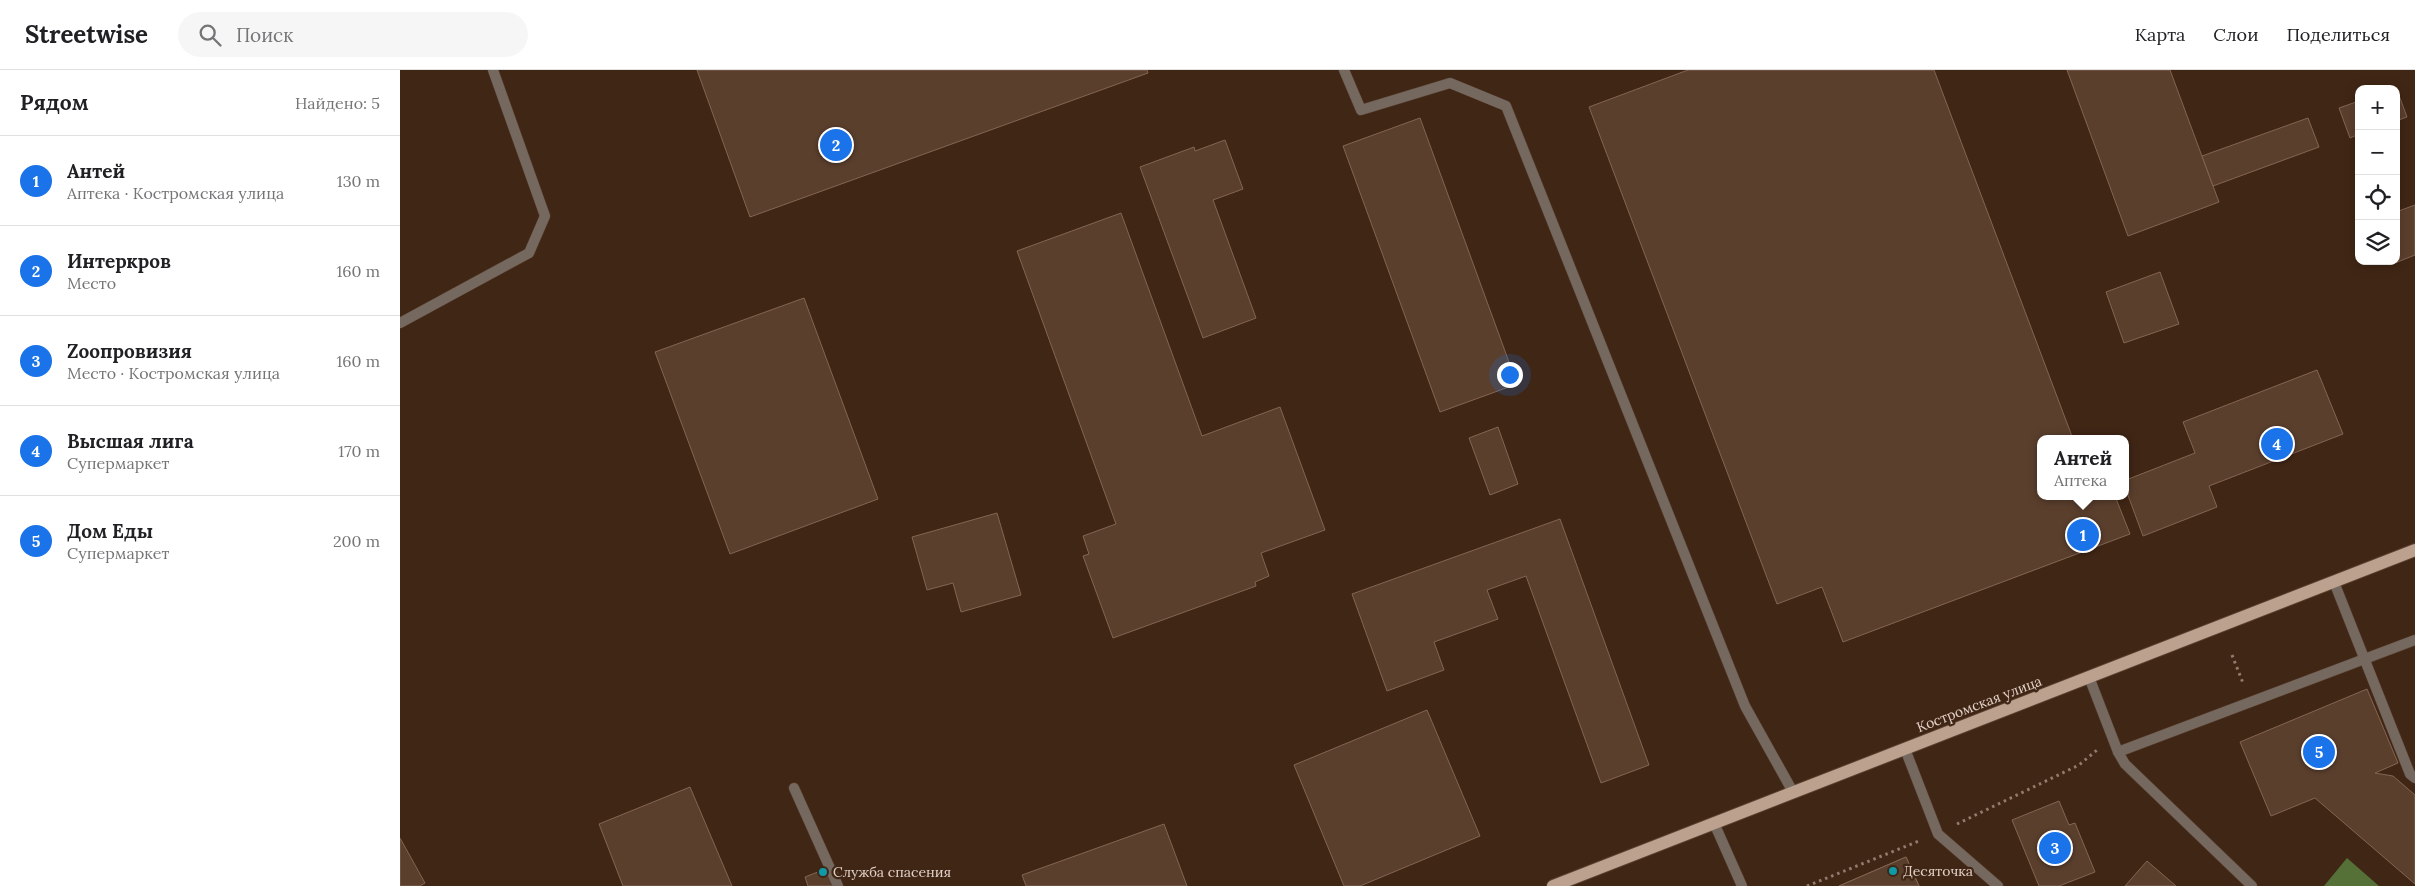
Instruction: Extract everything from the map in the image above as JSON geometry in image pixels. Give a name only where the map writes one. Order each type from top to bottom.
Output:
[{"type":"main road","name":"Костромская улица","points":[[1553,886],[1573,882],[1714,823],[2415,550]]},
{"type":"lane","points":[[400,323],[529,253],[545,216],[493,70]]},
{"type":"lane","points":[[1344,70],[1361,110],[1450,82],[1506,106],[1744,706],[1793,792]]},
{"type":"lane","points":[[2334,582],[2410,774],[2415,778]]},
{"type":"lane","points":[[2118,752],[2415,640]]},
{"type":"lane","points":[[2089,677],[2118,752],[2136,775],[2252,886]]},
{"type":"lane","points":[[1905,749],[1938,834],[1998,886]]},
{"type":"lane","points":[[794,788],[838,886]]},
{"type":"lane","points":[[1714,823],[1742,886]]},
{"type":"path","points":[[2232,655],[2244,686]]},
{"type":"path","points":[[1807,886],[1938,834],[2079,765],[2113,737]]},
{"type":"green space","points":[[2347,858],[2379,886],[2324,886]]},
{"type":"building","points":[[697,70],[1147,70],[1148,73],[750,217]]},
{"type":"building","points":[[1688,70],[1934,70],[2071,435],[2037,435],[2037,500],[2117,500],[2130,534],[1843,642],[1822,587],[1777,604],[1589,107]]},
{"type":"building","points":[[2067,70],[2170,70],[2219,202],[2128,236]]},
{"type":"building","points":[[2400,98],[2407,117],[2400,120]]},
{"type":"building","points":[[2355,102],[2355,136],[2350,138],[2339,108]]},
{"type":"building","points":[[1420,118],[1517,384],[1440,412],[1343,146]]},
{"type":"building","points":[[2308,118],[2319,147],[2213,186],[2202,156]]},
{"type":"building","points":[[1225,140],[1243,189],[1213,200],[1256,318],[1203,338],[1140,167],[1194,147],[1195,151]]},
{"type":"building","points":[[2415,205],[2415,255],[2400,261],[2400,220],[2400,211]]},
{"type":"building","points":[[1121,213],[1202,436],[1280,407],[1325,530],[1261,553],[1269,576],[1255,582],[1256,586],[1113,638],[1083,556],[1089,554],[1083,536],[1116,524],[1017,251]]},
{"type":"building","points":[[2160,272],[2179,324],[2124,343],[2106,292]]},
{"type":"building","points":[[804,298],[878,499],[730,554],[655,352]]},
{"type":"building","points":[[2317,370],[2343,434],[2209,486],[2217,507],[2143,536],[2129,498],[2129,479],[2195,453],[2183,422]]},
{"type":"building","points":[[1498,427],[1518,484],[1490,495],[1469,438]]},
{"type":"building","points":[[997,513],[1021,595],[961,612],[953,583],[927,590],[912,537]]},
{"type":"building","points":[[1560,519],[1649,765],[1601,783],[1526,576],[1487,590],[1498,619],[1434,642],[1444,670],[1387,691],[1352,594]]},
{"type":"building","points":[[2367,689],[2398,763],[2375,773],[2393,776],[2415,795],[2415,884],[2315,798],[2271,816],[2240,742]]},
{"type":"building","points":[[1427,710],[1480,836],[1360,886],[1344,886],[1294,765]]},
{"type":"building","points":[[690,787],[732,886],[623,886],[599,824]]},
{"type":"building","points":[[2059,801],[2069,825],[2075,823],[2095,872],[2059,886],[2039,886],[2012,820]]},
{"type":"building","points":[[1164,824],[1187,886],[1026,886],[1022,875]]},
{"type":"building","points":[[400,838],[425,883],[420,886],[400,886]]},
{"type":"building","name":"Десяточка","points":[[1906,857],[1919,886],[1839,886]]},
{"type":"building","name":"Десяточка","points":[[1906,857],[1919,886],[1839,886]]},
{"type":"building","points":[[2147,861],[2176,886],[2125,886]]},
{"type":"building","name":"Служба спасения","points":[[828,868],[836,886],[808,886],[805,877]]},
{"type":"place","name":"Интеркров","points":[[836,145]]},
{"type":"place","name":"Высшая лига","points":[[2277,444]]},
{"type":"place","name":"Антей","points":[[2083,535]]},
{"type":"place","name":"Дом Еды","points":[[2319,752]]},
{"type":"place","name":"Zоопровизия","points":[[2055,848]]},
{"type":"place","name":"Десяточка","points":[[1893,871]]},
{"type":"place","name":"Служба спасения","points":[[823,872]]}]
